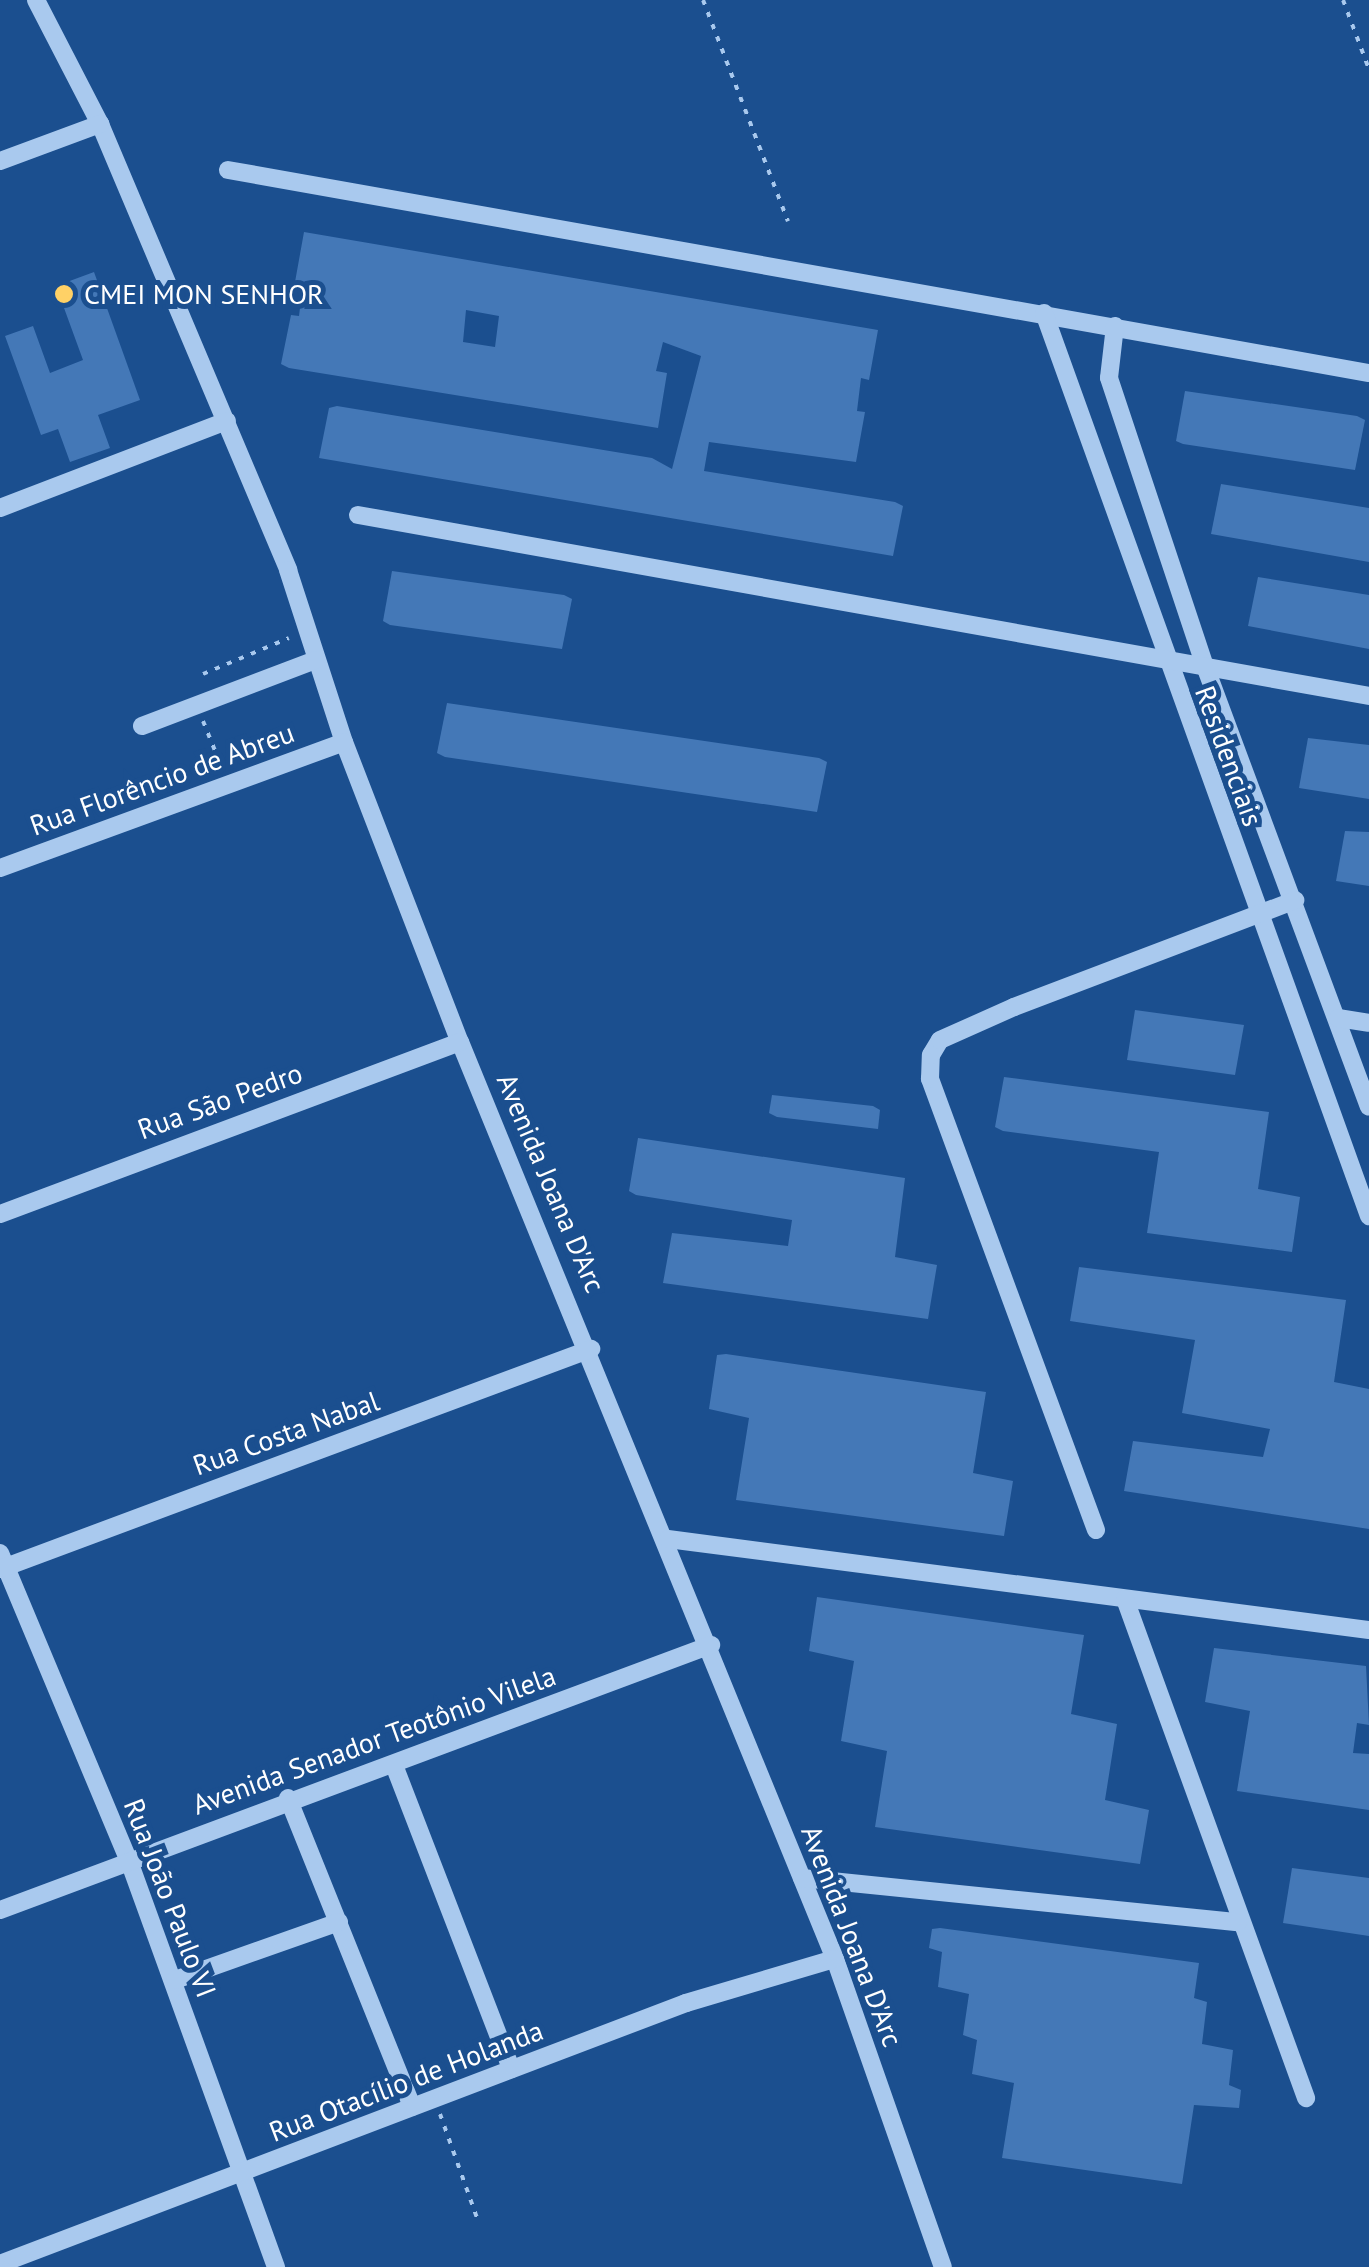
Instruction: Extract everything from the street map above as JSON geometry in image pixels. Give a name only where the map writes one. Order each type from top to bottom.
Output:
[{"type":"street","name":"Avenida Joana D'Arc","points":[[36,0],[100,124],[226,421],[308,630],[344,742],[460,1042],[591,1350],[836,1958],[943,2267]]},
{"type":"street","points":[[0,161],[100,124]]},
{"type":"street","points":[[228,170],[1369,373]]},
{"type":"street","name":"Residenciais","points":[[1044,313],[1163,659],[1369,1216]]},
{"type":"street","name":"Residenciais","points":[[1115,326],[1109,378],[1205,666],[1369,1106]]},
{"type":"street","points":[[0,508],[226,421]]},
{"type":"street","points":[[358,515],[1369,696]]},
{"type":"street","points":[[142,726],[316,660]]},
{"type":"street","name":"Rua Florêncio de Abreu","points":[[0,868],[344,742]]},
{"type":"street","points":[[1096,1530],[930,1079],[931,1055],[940,1040],[1014,1007],[1294,900]]},
{"type":"street","points":[[1338,1018],[1369,1024]]},
{"type":"street","name":"Rua São Pedro","points":[[0,1214],[460,1042]]},
{"type":"street","name":"Rua Costa Nabal","points":[[2,1563],[591,1350]]},
{"type":"street","points":[[668,1539],[1369,1630]]},
{"type":"street","name":"Rua João Paulo VI","points":[[2,1563],[129,1861],[276,2267]]},
{"type":"street","points":[[1126,1599],[1238,1922],[1306,2098]]},
{"type":"street","name":"Avenida Senador Teotônio Vilela","points":[[0,1910],[288,1798],[394,1766],[710,1645]]},
{"type":"street","points":[[394,1766],[512,2069]]},
{"type":"street","points":[[288,1798],[412,2107]]},
{"type":"street","points":[[802,1878],[1238,1922]]},
{"type":"street","points":[[175,1980],[339,1922]]},
{"type":"street","name":"Rua Otacílio de Holanda","points":[[0,2264],[686,2003],[836,1958]]},
{"type":"path","points":[[702,0],[788,221]]},
{"type":"path","points":[[1343,0],[1369,69]]},
{"type":"path","points":[[203,674],[308,630]]},
{"type":"path","points":[[198,707],[228,782]]},
{"type":"path","points":[[434,2098],[477,2218]]},
{"type":"building","points":[[304,232],[878,330],[869,380],[861,378],[857,411],[865,412],[856,462],[709,442],[704,471],[895,502],[903,506],[893,556],[319,458],[329,408],[337,406],[652,458],[672,469],[701,356],[663,342],[656,371],[667,373],[658,428],[289,368],[281,364],[291,315],[299,316],[303,283],[295,282]],"holes":[[[466,310],[499,316],[495,347],[463,342]]]},
{"type":"building","points":[[94,272],[140,400],[98,415],[110,448],[70,462],[58,429],[41,435],[5,336],[33,326],[50,373],[83,360],[56,286]]},
{"type":"building","points":[[1185,391],[1357,416],[1365,420],[1355,470],[1176,441]]},
{"type":"building","points":[[1221,484],[1369,508],[1369,562],[1211,534]]},
{"type":"building","points":[[392,571],[564,595],[572,599],[562,649],[390,625],[383,621]]},
{"type":"building","points":[[1258,577],[1369,595],[1369,649],[1248,626]]},
{"type":"building","points":[[447,703],[819,758],[827,762],[817,812],[445,757],[437,753]]},
{"type":"building","points":[[1308,738],[1369,745],[1369,799],[1299,788]]},
{"type":"building","points":[[1345,831],[1369,832],[1369,886],[1336,881]]},
{"type":"building","points":[[1135,1010],[1244,1025],[1235,1075],[1127,1060]]},
{"type":"building","points":[[1004,1077],[1269,1112],[1258,1189],[1300,1197],[1292,1252],[1147,1233],[1159,1152],[1003,1131],[995,1127]]},
{"type":"building","points":[[772,1095],[873,1106],[880,1110],[878,1129],[777,1117],[769,1113]]},
{"type":"building","points":[[638,1138],[905,1178],[895,1257],[937,1265],[928,1319],[663,1283],[672,1233],[788,1246],[792,1220],[636,1195],[629,1191]]},
{"type":"building","points":[[1079,1267],[1346,1300],[1334,1382],[1369,1389],[1369,1529],[1124,1491],[1133,1441],[1263,1457],[1270,1429],[1182,1413],[1195,1340],[1070,1321]]},
{"type":"building","points":[[717,1355],[986,1392],[973,1473],[1013,1481],[1004,1536],[736,1500],[749,1418],[709,1409]]},
{"type":"building","points":[[817,1597],[1084,1635],[1071,1714],[1117,1724],[1105,1800],[1149,1810],[1140,1864],[875,1827],[887,1751],[841,1741],[854,1661],[809,1651]]},
{"type":"building","points":[[1214,1648],[1366,1666],[1369,1725],[1357,1723],[1353,1753],[1369,1754],[1369,1810],[1237,1791],[1250,1711],[1205,1702]]},
{"type":"building","points":[[1292,1868],[1369,1878],[1369,1936],[1283,1923]]},
{"type":"building","points":[[932,1929],[1199,1963],[1194,1998],[1207,2002],[1202,2044],[1233,2050],[1229,2085],[1241,2090],[1239,2108],[1194,2105],[1182,2184],[1002,2158],[1014,2083],[972,2074],[977,2040],[963,2035],[969,1994],[938,1987],[942,1952],[929,1948]]},
{"type":"place","name":"CMEI MON SENHOR","points":[[64,294]]}]
